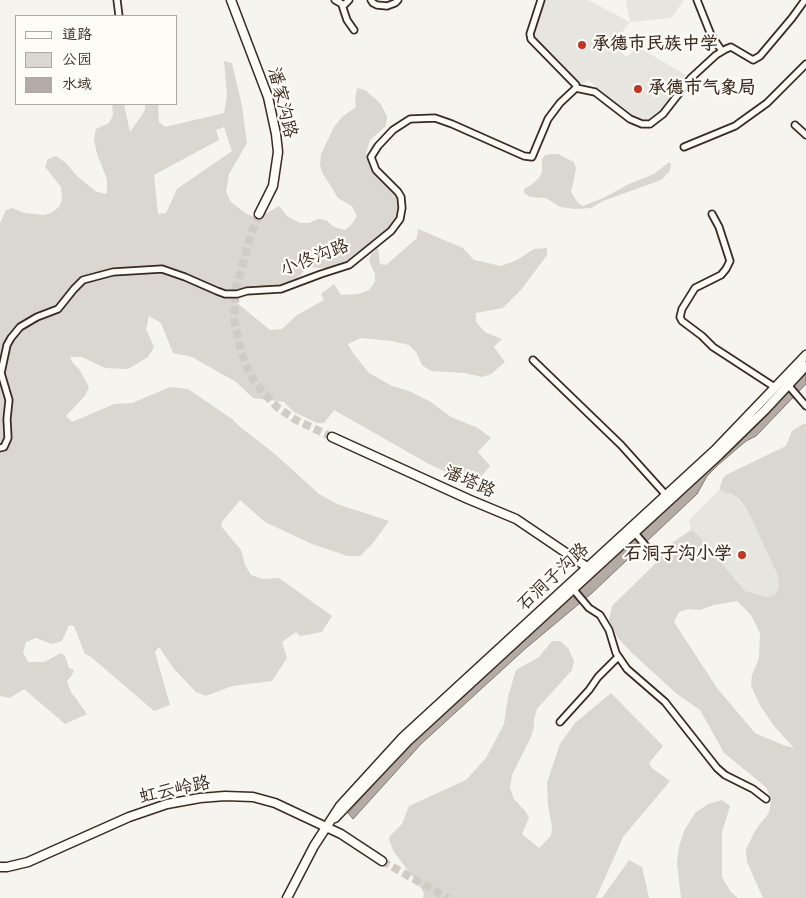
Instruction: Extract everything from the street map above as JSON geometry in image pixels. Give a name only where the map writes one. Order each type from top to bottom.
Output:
[{"type":"main road","name":"潘家沟路","points":[[231,0],[268,97],[276,134],[278,152],[273,186],[259,214]]},
{"type":"main road","name":"石洞子沟路","points":[[287,898],[326,826],[340,806],[403,737],[716,450],[806,355]]},
{"type":"main road","name":"石洞子沟路","points":[[326,826],[344,810],[408,741],[574,590],[718,455],[765,410],[806,366]]},
{"type":"main road","name":"潘塔路","points":[[332,437],[516,519],[587,567]]},
{"type":"main road","name":"虹云岭路","points":[[0,867],[28,862],[129,817],[167,804],[224,796],[253,798],[275,803],[341,834],[382,861]]},
{"type":"street","points":[[117,0],[118,15]]},
{"type":"street","points":[[335,0],[342,4],[347,20],[354,30]]},
{"type":"street","points":[[342,4],[349,0]]},
{"type":"street","points":[[371,0],[372,3],[377,5],[387,6],[398,0]]},
{"type":"street","points":[[541,0],[530,34],[531,39],[576,85],[576,88],[595,92],[630,119],[642,124],[650,124],[663,114],[691,78],[722,51],[731,47],[753,60],[768,47],[805,0]]},
{"type":"street","points":[[697,0],[711,35],[722,51]]},
{"type":"street","points":[[684,147],[735,126],[767,103],[806,64]]},
{"type":"street","name":"小佟沟路","points":[[0,448],[4,447],[8,438],[9,400],[1,373],[5,352],[11,338],[20,327],[58,309],[83,280],[113,272],[162,269],[217,292],[237,294],[247,291],[281,289],[349,265],[390,232],[400,219],[401,198],[398,192],[376,170],[371,157],[378,146],[393,130],[410,119],[435,118],[524,156],[532,157],[548,119],[560,103],[574,92],[576,88]]},
{"type":"street","points":[[795,125],[806,135]]},
{"type":"street","points":[[712,214],[719,227],[730,261],[721,275],[695,288],[682,309],[680,317],[682,321],[713,347],[776,388]]},
{"type":"street","points":[[533,360],[621,445],[666,495]]},
{"type":"street","points":[[789,385],[806,406]]},
{"type":"street","points":[[635,533],[651,552]]},
{"type":"street","points":[[574,590],[589,608],[600,615],[609,630],[618,657],[627,669],[665,702],[718,768],[726,775],[753,789],[766,799]]},
{"type":"street","points":[[560,722],[589,690],[598,677],[618,657]]},
{"type":"shaded area","points":[[545,0],[588,0],[630,22],[618,37],[625,47],[620,51],[626,57],[638,47],[686,75],[656,116],[648,120],[639,120],[588,80],[580,86],[537,43],[534,33]]},
{"type":"shaded area","points":[[626,0],[684,0],[671,18],[630,22]]},
{"type":"shaded area","name":"石洞子沟小学","points":[[720,489],[735,496],[747,509],[778,576],[779,587],[776,594],[771,597],[745,591],[697,534],[691,530],[689,520]]},
{"type":"green space","points":[[224,61],[232,63],[242,106],[247,143],[229,174],[226,192],[231,202],[252,216],[267,213],[279,206],[287,216],[300,223],[309,223],[318,219],[326,220],[334,227],[345,230],[357,216],[352,206],[338,198],[322,172],[320,165],[321,154],[334,127],[342,117],[356,107],[357,88],[365,90],[380,103],[387,116],[386,126],[370,140],[366,154],[380,178],[399,198],[400,214],[392,226],[354,259],[334,269],[307,267],[300,276],[275,288],[233,293],[231,298],[270,330],[282,329],[297,315],[324,300],[321,294],[334,284],[341,295],[358,294],[369,290],[375,282],[375,274],[369,261],[371,254],[378,248],[380,264],[386,265],[417,238],[418,229],[463,248],[474,260],[501,266],[517,260],[534,249],[547,248],[547,255],[521,290],[503,308],[476,313],[476,322],[485,332],[502,339],[494,347],[505,362],[491,374],[482,377],[464,373],[431,371],[422,365],[416,352],[409,345],[392,341],[361,338],[348,344],[369,373],[392,386],[409,391],[431,402],[451,417],[478,428],[491,438],[478,452],[490,466],[480,478],[469,481],[427,463],[334,410],[324,423],[317,423],[294,412],[284,402],[253,398],[236,382],[192,357],[173,353],[161,323],[149,316],[146,329],[154,347],[148,357],[128,369],[105,368],[82,357],[70,357],[89,387],[85,396],[66,416],[72,422],[114,404],[132,403],[170,387],[188,389],[232,419],[275,454],[319,494],[337,504],[389,521],[373,543],[360,556],[348,556],[312,544],[265,522],[240,500],[222,522],[221,526],[241,550],[245,565],[251,575],[263,579],[279,578],[332,616],[322,632],[300,636],[296,632],[282,642],[287,658],[272,681],[232,686],[206,696],[196,692],[174,669],[159,647],[155,652],[170,705],[154,711],[91,657],[85,654],[74,626],[69,625],[62,641],[52,644],[36,638],[26,642],[23,652],[28,662],[44,662],[61,653],[65,656],[69,668],[74,670],[67,681],[71,692],[87,714],[65,724],[24,689],[10,698],[0,696],[0,223],[6,210],[13,208],[24,213],[44,215],[51,213],[59,207],[62,200],[61,187],[45,167],[48,159],[56,156],[65,162],[76,175],[95,191],[107,193],[107,179],[97,154],[94,140],[96,129],[109,123],[113,115],[112,105],[124,105],[130,132],[144,112],[146,105],[158,105],[159,122],[165,127],[224,113],[227,96]],"holes":[[[224,127],[232,151],[177,189],[166,213],[158,214],[154,175],[219,140],[216,130]]]},
{"type":"green space","points":[[558,154],[574,162],[576,169],[571,192],[578,203],[583,206],[654,174],[668,163],[671,163],[670,171],[661,180],[603,201],[591,208],[575,209],[560,207],[546,198],[530,197],[524,193],[524,189],[539,178],[542,172],[542,159],[545,155]]},
{"type":"green space","points":[[806,424],[806,898],[763,898],[747,862],[746,849],[756,829],[769,813],[771,800],[766,787],[724,753],[700,710],[677,694],[632,653],[618,638],[609,620],[612,606],[653,566],[673,542],[691,530],[697,534],[745,591],[768,597],[776,594],[779,587],[778,576],[747,509],[739,499],[732,494],[723,492],[720,487],[726,475],[786,446],[792,431]],"holes":[[[737,601],[751,615],[760,633],[759,658],[752,675],[751,686],[761,707],[774,726],[794,748],[755,733],[717,688],[674,622],[679,612],[689,609],[700,610],[714,605]]]},
{"type":"green space","points":[[552,641],[560,641],[568,648],[574,661],[572,670],[537,709],[530,739],[512,775],[510,788],[514,799],[529,818],[522,834],[539,848],[551,836],[552,827],[547,783],[560,744],[575,723],[611,693],[663,746],[649,763],[652,768],[670,781],[623,837],[596,898],[423,898],[424,894],[421,888],[394,852],[389,840],[390,836],[402,824],[409,806],[466,780],[486,758],[504,724],[508,697],[516,670],[539,657]]},
{"type":"green space","points":[[722,800],[730,806],[722,832],[722,877],[730,891],[738,898],[681,898],[677,863],[684,831],[695,813],[708,804]]},
{"type":"green space","points":[[629,860],[642,867],[649,898],[602,898]]},
{"type":"water","points":[[806,368],[806,384],[756,436],[746,441],[718,465],[707,476],[697,494],[592,593],[526,648],[421,744],[353,819],[348,813],[410,744]]},
{"type":"tunnel","points":[[259,214],[251,234],[236,288],[234,319],[241,352],[250,375],[277,407],[296,420],[332,437]]},
{"type":"tunnel","points":[[382,861],[448,898]]},
{"type":"place","name":"承德市民族中学","points":[[582,45]]},
{"type":"place","name":"承德市气象局","points":[[638,89]]},
{"type":"place","name":"石洞子沟小学","points":[[742,555]]}]
